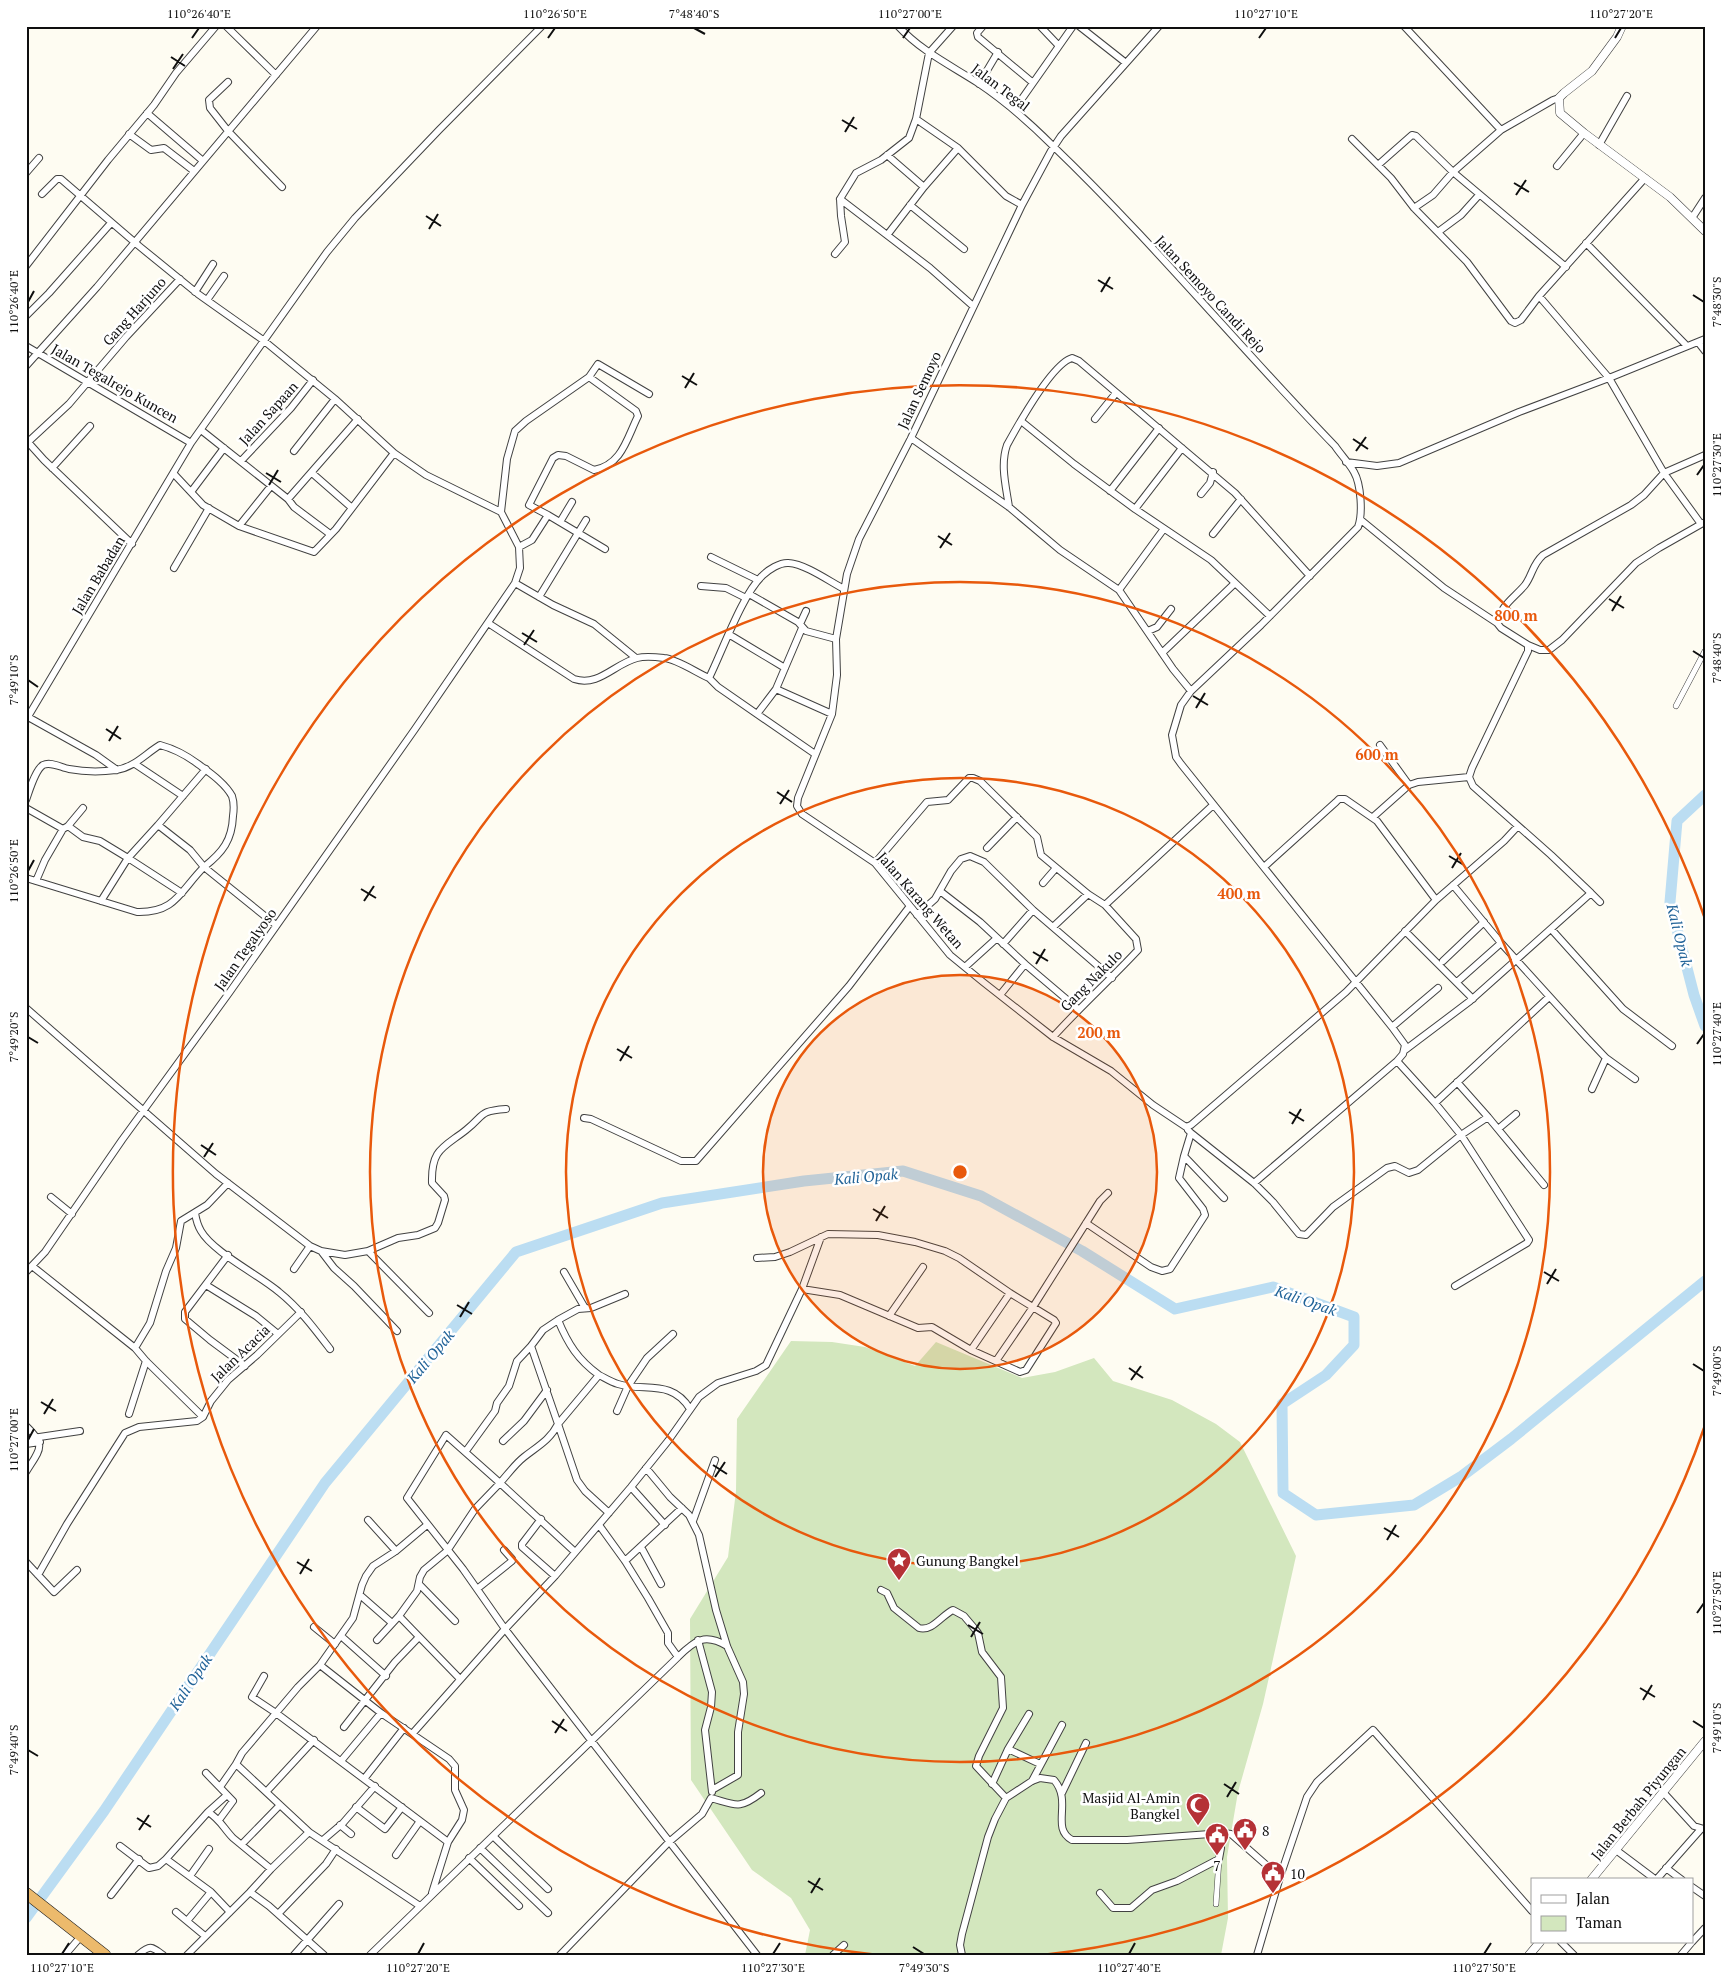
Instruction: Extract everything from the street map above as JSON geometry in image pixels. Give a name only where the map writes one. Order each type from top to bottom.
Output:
[{"type":"highway","points":[[26,1893],[68,1924],[105,1955]]},
{"type":"street","points":[[26,266],[129,134],[147,114],[176,74],[216,26]]},
{"type":"street","points":[[226,26],[276,75]]},
{"type":"street","points":[[26,366],[317,26]]},
{"type":"street","name":"Jalan Babadan","points":[[27,718],[174,474],[191,442],[328,252],[355,218],[542,26]]},
{"type":"street","name":"Jalan Tegal","points":[[898,26],[919,47],[979,84],[1014,110],[1054,146]]},
{"type":"street","points":[[835,254],[844,242],[840,216],[840,199],[856,173],[888,155],[909,138],[916,119],[929,53],[953,26]]},
{"type":"street","points":[[983,26],[977,33],[978,37],[1032,82]]},
{"type":"street","points":[[1040,26],[1059,46]]},
{"type":"street","points":[[1014,110],[1073,26]]},
{"type":"street","points":[[1079,26],[1126,63]]},
{"type":"street","name":"Jalan Semoyo","points":[[797,806],[798,798],[814,754],[832,714],[837,675],[836,639],[844,589],[859,538],[910,438],[1022,205],[1054,146],[1159,26]]},
{"type":"street","points":[[1404,26],[1501,130]]},
{"type":"street","points":[[1414,208],[1433,194],[1453,172],[1501,130],[1553,100],[1560,98],[1583,78],[1596,66],[1617,38],[1622,26]]},
{"type":"street","points":[[979,84],[998,52]]},
{"type":"street","points":[[228,82],[208,102],[210,108],[228,131],[282,187]]},
{"type":"street","points":[[1599,145],[1627,96]]},
{"type":"street","points":[[1560,98],[1560,112],[1599,145],[1670,197],[1705,231]]},
{"type":"street","points":[[147,114],[203,161]]},
{"type":"street","points":[[916,119],[958,148],[1006,196],[1022,205]]},
{"type":"street","points":[[1557,166],[1584,133]]},
{"type":"street","points":[[129,134],[151,150],[164,148],[194,171]]},
{"type":"street","points":[[1378,166],[1413,135],[1479,195],[1566,268]]},
{"type":"street","points":[[1352,139],[1414,208],[1467,262],[1511,321],[1518,322],[1645,178]]},
{"type":"street","name":"Jalan Semoyo Candi Rejo","points":[[1054,146],[1178,276],[1335,446],[1355,473],[1360,496],[1361,520]]},
{"type":"street","points":[[888,234],[924,187],[958,148]]},
{"type":"street","points":[[888,155],[924,187]]},
{"type":"street","points":[[26,173],[39,158]]},
{"type":"street","points":[[42,194],[59,179],[65,182],[111,223],[195,292],[263,340],[335,398],[394,452],[426,475],[501,512]]},
{"type":"street","points":[[1438,232],[1461,214],[1479,195]]},
{"type":"street","points":[[1692,218],[1705,198]]},
{"type":"street","points":[[840,199],[930,268],[972,306]]},
{"type":"street","points":[[910,205],[964,249]]},
{"type":"street","points":[[26,316],[50,293],[111,223]]},
{"type":"street","points":[[1586,243],[1687,346]]},
{"type":"street","points":[[195,292],[213,264]]},
{"type":"street","points":[[207,300],[224,276]]},
{"type":"street","name":"Gang Harjuno","points":[[27,441],[69,404],[180,279]]},
{"type":"street","points":[[1405,1050],[1403,1041],[1392,1027],[1264,867],[1212,806],[1176,757],[1172,735],[1180,705],[1191,691],[1310,576],[1358,527],[1361,520],[1444,588],[1528,645],[1544,650],[1550,650],[1554,647],[1636,563],[1703,523],[1664,474],[1610,378],[1539,296]]},
{"type":"street","points":[[1346,462],[1377,466],[1394,464],[1519,412],[1610,378],[1687,346],[1701,341],[1705,351]]},
{"type":"street","name":"Jalan Tegalrejo Kuncen","points":[[26,346],[191,442]]},
{"type":"street","points":[[1009,507],[1003,468],[1007,444],[1048,380],[1068,359],[1072,358],[1079,361],[1213,472],[1241,499],[1310,576]]},
{"type":"street","points":[[636,658],[594,624],[515,583],[520,568],[520,547],[501,512],[507,459],[515,431],[526,421],[588,377],[598,364],[649,394]]},
{"type":"street","points":[[588,377],[636,411],[638,416],[618,457],[612,463],[594,470],[566,456],[558,455],[554,458],[529,505],[605,549]]},
{"type":"street","name":"Jalan Sapaan","points":[[241,461],[291,408],[313,380]]},
{"type":"street","points":[[1095,419],[1116,393]]},
{"type":"street","points":[[294,451],[335,398]]},
{"type":"street","points":[[288,499],[358,419]]},
{"type":"street","points":[[1021,421],[1163,530],[1201,552],[1270,616]]},
{"type":"street","points":[[52,468],[90,426]]},
{"type":"street","points":[[1110,491],[1158,428]]},
{"type":"street","points":[[201,430],[288,499],[294,507],[330,534]]},
{"type":"street","points":[[910,438],[1009,507],[1060,550],[1119,590],[1162,653],[1191,691]]},
{"type":"street","points":[[27,441],[52,468],[132,544]]},
{"type":"street","points":[[191,492],[224,448]]},
{"type":"street","points":[[1135,509],[1182,448]]},
{"type":"street","points":[[174,474],[209,508],[239,526],[313,552],[336,529],[394,452]]},
{"type":"street","points":[[1497,623],[1506,604],[1526,583],[1536,562],[1543,555],[1631,505],[1644,495],[1664,474],[1705,455]]},
{"type":"street","points":[[1201,494],[1210,483],[1213,472]]},
{"type":"street","points":[[312,473],[352,508]]},
{"type":"street","points":[[239,526],[271,486]]},
{"type":"street","points":[[1213,534],[1241,499]]},
{"type":"street","points":[[560,522],[572,502]]},
{"type":"street","points":[[174,568],[209,508]]},
{"type":"street","points":[[520,547],[532,540],[548,515]]},
{"type":"street","points":[[539,597],[586,520]]},
{"type":"street","points":[[1119,590],[1163,530]]},
{"type":"street","points":[[711,557],[758,580]]},
{"type":"street","points":[[707,677],[730,635],[747,596],[762,575],[776,566],[788,563],[801,566],[844,589]]},
{"type":"street","name":"Jalan Tegalyoso","points":[[26,1272],[45,1252],[72,1214],[479,637],[515,583]]},
{"type":"street","points":[[1162,653],[1234,584]]},
{"type":"street","points":[[701,586],[726,588],[747,596],[801,626],[836,639]]},
{"type":"street","points":[[1148,631],[1157,627],[1172,609]]},
{"type":"street","points":[[757,714],[776,689],[806,611]]},
{"type":"street","points":[[488,623],[574,679],[583,682],[596,680],[636,658],[666,658],[707,677],[814,754]]},
{"type":"street","points":[[730,635],[785,668]]},
{"type":"street","points":[[1528,645],[1524,660],[1498,711],[1469,777],[1473,786],[1600,902]]},
{"type":"street","points":[[1676,706],[1705,651]]},
{"type":"street","points":[[776,689],[832,714]]},
{"type":"street","points":[[27,718],[96,755],[117,770]]},
{"type":"street","points":[[1380,744],[1409,785]]},
{"type":"street","points":[[26,800],[39,770],[44,765],[50,764],[70,770],[117,770],[135,764],[160,745],[184,754],[206,769],[224,785],[233,798],[234,808],[230,839],[182,893],[166,907],[156,912],[137,912],[26,878]]},
{"type":"street","points":[[135,764],[183,796]]},
{"type":"street","points":[[101,902],[128,858],[206,769]]},
{"type":"street","points":[[1373,817],[1409,785],[1418,782],[1469,777]]},
{"type":"street","points":[[875,864],[927,802],[948,800],[969,778],[973,778],[980,781],[1037,837],[1041,855],[1105,906],[1212,806]]},
{"type":"street","points":[[1264,867],[1340,799],[1345,799],[1373,817],[1436,900]]},
{"type":"street","name":"Jalan Karang Wetan","points":[[797,806],[802,814],[875,864],[950,955],[1053,1037],[1099,1063],[1153,1106],[1186,1127],[1254,1183],[1273,1202],[1299,1234],[1306,1235],[1333,1207],[1387,1168],[1395,1166],[1409,1173],[1418,1170],[1461,1135]]},
{"type":"street","points":[[26,808],[66,827],[83,838],[100,842],[182,893]]},
{"type":"street","points":[[36,881],[45,860],[66,827],[82,808]]},
{"type":"street","points":[[988,848],[1017,817]]},
{"type":"street","points":[[158,826],[190,850],[204,867],[276,925]]},
{"type":"street","points":[[1186,1127],[1356,982],[1436,900],[1504,841],[1518,826]]},
{"type":"street","points":[[917,915],[935,899],[951,871],[961,859],[970,856],[984,862],[1033,910],[1112,978]]},
{"type":"street","points":[[1043,883],[1056,868]]},
{"type":"street","points":[[1453,885],[1549,997],[1606,1058],[1635,1079]]},
{"type":"street","points":[[940,891],[1078,1009]]},
{"type":"street","points":[[1254,1183],[1397,1061],[1405,1050],[1473,999],[1591,893]]},
{"type":"street","points":[[1052,927],[1088,894]]},
{"type":"street","points":[[584,1118],[591,1118],[681,1161],[696,1161],[849,986],[910,906]]},
{"type":"street","name":"Gang Nakulo","points":[[1053,1037],[1078,1009],[1112,978],[1138,950],[1135,937],[1105,906]]},
{"type":"street","points":[[1003,944],[1033,910]]},
{"type":"street","points":[[1442,961],[1484,922]]},
{"type":"street","points":[[1552,930],[1623,1009],[1672,1046]]},
{"type":"street","points":[[1405,931],[1473,999]]},
{"type":"street","points":[[965,967],[997,938]]},
{"type":"street","points":[[1457,982],[1501,942]]},
{"type":"street","points":[[1000,994],[1025,964]]},
{"type":"street","points":[[1392,1027],[1438,988]]},
{"type":"street","points":[[1435,1103],[1549,997]]},
{"type":"street","points":[[26,1008],[228,1183],[310,1246],[321,1251],[345,1254],[368,1251],[398,1238],[418,1235],[434,1228],[438,1224],[445,1200],[444,1196],[432,1183],[436,1156],[444,1145],[470,1127],[487,1111],[506,1109]]},
{"type":"street","points":[[1592,1089],[1606,1058]]},
{"type":"street","points":[[1397,1061],[1461,1135],[1530,1240],[1455,1286]]},
{"type":"street","points":[[1457,1082],[1544,1185]]},
{"type":"street","points":[[1498,1129],[1516,1114]]},
{"type":"street","points":[[1461,1135],[1488,1117]]},
{"type":"street","points":[[1086,1223],[1151,1267],[1162,1271],[1170,1269],[1205,1215],[1203,1209],[1179,1178],[1191,1133]]},
{"type":"street","points":[[1184,1156],[1224,1198]]},
{"type":"street","points":[[136,1348],[150,1323],[176,1248],[181,1221],[216,1197],[228,1183]]},
{"type":"street","points":[[996,1361],[1033,1307],[1100,1201],[1108,1193]]},
{"type":"street","points":[[51,1197],[72,1214]]},
{"type":"street","points":[[195,1213],[201,1231],[212,1244],[278,1291],[301,1312],[330,1349]]},
{"type":"street","points":[[757,1258],[775,1257],[790,1252],[828,1234],[878,1235],[915,1242],[945,1251],[959,1258],[1056,1323],[1026,1370],[1020,1372],[971,1350],[932,1328],[918,1328],[840,1295],[802,1289]]},
{"type":"street","points":[[413,1733],[599,1525],[646,1468],[699,1397],[718,1383],[766,1365],[802,1289],[821,1237]]},
{"type":"street","points":[[294,1269],[310,1246]]},
{"type":"street","points":[[321,1251],[334,1268],[354,1286],[397,1332]]},
{"type":"street","points":[[368,1251],[429,1314]]},
{"type":"street","points":[[228,1255],[184,1312],[185,1319],[245,1366]]},
{"type":"street","points":[[32,1266],[136,1348],[146,1361],[203,1416],[196,1421],[139,1427],[124,1433],[67,1524],[38,1576]]},
{"type":"street","points":[[889,1316],[923,1267]]},
{"type":"street","points":[[564,1272],[585,1308]]},
{"type":"street","points":[[206,1285],[256,1316],[278,1334]]},
{"type":"street","points":[[971,1350],[1010,1293]]},
{"type":"street","points":[[466,1452],[509,1386],[517,1361],[543,1330],[578,1309],[591,1308],[625,1294]]},
{"type":"street","name":"Jalan Acacia","points":[[203,1416],[211,1401],[228,1380],[301,1312]]},
{"type":"street","points":[[558,1320],[567,1340],[585,1365],[616,1384],[669,1390],[678,1394],[690,1410]]},
{"type":"street","points":[[617,1411],[628,1386],[651,1352],[672,1334]]},
{"type":"street","points":[[531,1346],[576,1480],[609,1513]]},
{"type":"street","points":[[129,1414],[146,1361]]},
{"type":"street","points":[[377,1640],[399,1616],[417,1591],[420,1577],[424,1570],[447,1550],[474,1509],[523,1458],[544,1444],[553,1434],[558,1424],[600,1375]]},
{"type":"street","points":[[503,1441],[524,1422],[547,1390]]},
{"type":"street","points":[[26,1426],[39,1440],[38,1452],[26,1472]]},
{"type":"street","points":[[26,1444],[80,1431]]},
{"type":"street","points":[[575,1552],[541,1519],[446,1435],[407,1498],[505,1629],[757,1955]]},
{"type":"street","points":[[26,1439],[39,1440]]},
{"type":"street","points":[[693,1521],[715,1460]]},
{"type":"street","points":[[646,1468],[693,1521],[699,1535],[716,1610],[727,1646],[743,1682],[744,1694],[738,1732],[738,1775],[737,1778],[712,1790]]},
{"type":"street","points":[[631,1487],[665,1525]]},
{"type":"street","points":[[625,1561],[682,1508]]},
{"type":"street","points":[[541,1519],[522,1544],[522,1547],[555,1576]]},
{"type":"street","points":[[368,1520],[396,1551]]},
{"type":"street","points":[[599,1525],[625,1561],[667,1632],[668,1643],[678,1657]]},
{"type":"street","points":[[220,1787],[242,1753],[298,1687],[320,1665],[341,1636],[353,1618],[366,1576],[372,1566],[396,1551],[427,1526]]},
{"type":"street","points":[[641,1547],[661,1584]]},
{"type":"street","points":[[477,1590],[500,1573],[512,1561],[504,1550]]},
{"type":"street","points":[[26,1562],[54,1592],[77,1570]]},
{"type":"street","points":[[419,1584],[455,1621]]},
{"type":"street","points":[[881,1590],[887,1593],[894,1608],[919,1628],[928,1628],[953,1610],[964,1616],[978,1633],[982,1652],[998,1671],[1002,1691],[1001,1713],[976,1763],[978,1769],[1006,1798]]},
{"type":"street","points":[[360,1596],[392,1623]]},
{"type":"street","points":[[399,1616],[460,1679]]},
{"type":"street","points":[[314,1627],[335,1644]]},
{"type":"street","points":[[341,1636],[386,1676]]},
{"type":"street","points":[[344,1727],[386,1676],[395,1662],[419,1637]]},
{"type":"street","points":[[370,1955],[591,1739],[678,1657],[698,1640],[709,1638],[727,1646]]},
{"type":"street","points":[[560,1955],[669,1842],[702,1814],[711,1798],[712,1790],[705,1730],[711,1707],[712,1692],[698,1640]]},
{"type":"street","points":[[320,1665],[330,1671],[380,1713],[413,1733],[450,1759],[456,1766],[455,1790],[464,1810],[462,1820],[448,1842],[431,1895]]},
{"type":"street","points":[[264,1676],[252,1697],[314,1740],[448,1842]]},
{"type":"street","points":[[341,1761],[380,1713]]},
{"type":"street","points":[[992,1784],[1008,1749],[1029,1714]]},
{"type":"street","points":[[1032,1780],[1062,1725]]},
{"type":"street","points":[[364,1778],[404,1728]]},
{"type":"street","points":[[1257,1955],[1280,1877],[1311,1790],[1372,1730],[1531,1910]]},
{"type":"street","points":[[267,1792],[314,1740]]},
{"type":"street","name":"Jalan Berbah Piyungan","points":[[1593,1878],[1705,1741]]},
{"type":"street","points":[[1086,1743],[1062,1793],[1061,1829],[1066,1836],[1072,1840],[1127,1840],[1230,1834],[1280,1877]]},
{"type":"street","points":[[1008,1749],[1040,1764]]},
{"type":"street","points":[[236,1764],[310,1832],[420,1906]]},
{"type":"street","points":[[206,1773],[234,1802],[219,1820]]},
{"type":"street","points":[[962,1955],[961,1939],[988,1838],[1006,1798],[1032,1780],[1040,1778],[1054,1780],[1062,1793]]},
{"type":"street","points":[[324,1840],[375,1786]]},
{"type":"street","points":[[1658,1878],[1703,1829],[1694,1826],[1663,1792]]},
{"type":"street","points":[[711,1798],[737,1806],[744,1805],[762,1793]]},
{"type":"street","points":[[120,1846],[148,1868],[154,1868],[166,1859],[208,1812],[227,1794]]},
{"type":"street","points":[[242,1844],[280,1805]]},
{"type":"street","points":[[356,1807],[385,1829],[402,1807]]},
{"type":"street","points":[[208,1812],[225,1826],[228,1833],[271,1869]]},
{"type":"street","points":[[396,1856],[420,1821]]},
{"type":"street","points":[[340,1825],[351,1834]]},
{"type":"street","points":[[188,1954],[310,1832]]},
{"type":"street","points":[[492,1836],[548,1889]]},
{"type":"street","points":[[480,1848],[548,1913]]},
{"type":"street","points":[[1216,1904],[1218,1859],[1221,1848]]},
{"type":"street","points":[[190,1876],[210,1849]]},
{"type":"street","points":[[278,1914],[326,1864],[336,1850]]},
{"type":"street","points":[[1616,1850],[1653,1878]]},
{"type":"street","points":[[469,1858],[519,1906]]},
{"type":"street","points":[[166,1859],[211,1892],[230,1912]]},
{"type":"street","points":[[1100,1893],[1113,1908],[1132,1908],[1152,1890],[1177,1881],[1218,1859]]},
{"type":"street","points":[[111,1895],[139,1860]]},
{"type":"street","points":[[1666,1868],[1679,1878]]},
{"type":"street","points":[[1694,1888],[1705,1896]]},
{"type":"street","points":[[187,1921],[211,1892]]},
{"type":"street","points":[[250,1892],[324,1955]]},
{"type":"street","points":[[294,1955],[339,1904]]},
{"type":"street","points":[[176,1912],[205,1936]]},
{"type":"street","points":[[1694,1940],[1705,1928]]},
{"type":"street","points":[[65,1955],[82,1935]]},
{"type":"street","points":[[1530,1955],[1538,1944]]},
{"type":"street","points":[[1563,1944],[1574,1955]]},
{"type":"street","points":[[1681,1955],[1690,1944]]},
{"type":"street","points":[[832,1955],[844,1945]]},
{"type":"street","points":[[138,1955],[147,1947],[155,1949],[163,1955]]},
{"type":"green space","points":[[791,1341],[832,1342],[865,1347],[915,1366],[936,1342],[1022,1378],[1055,1372],[1094,1358],[1113,1381],[1172,1400],[1216,1424],[1240,1442],[1296,1556],[1263,1704],[1238,1792],[1227,1857],[1228,1918],[1221,1955],[805,1955],[810,1930],[791,1898],[752,1870],[691,1780],[690,1619],[728,1557],[736,1491],[737,1419]]},
{"type":"waterway","name":"Kali Opak","points":[[1705,795],[1677,821],[1670,902],[1694,995],[1705,1026]]},
{"type":"waterway","name":"Kali Opak","points":[[26,1918],[104,1811],[325,1483],[516,1252],[662,1203],[804,1181],[903,1171],[981,1196],[1082,1251],[1175,1309],[1273,1287],[1354,1317],[1354,1345],[1326,1375],[1282,1404],[1283,1493],[1316,1515],[1414,1505],[1462,1476],[1511,1439],[1705,1281]]},
{"type":"place","name":"Gunung Bangkel","points":[[899,1581]]},
{"type":"place","name":"Masjid Al-Amin Bangkel","points":[[1198,1826]]},
{"type":"place","name":"8","points":[[1245,1851]]},
{"type":"place","name":"7","points":[[1217,1856]]},
{"type":"place","name":"10","points":[[1273,1894]]}]
